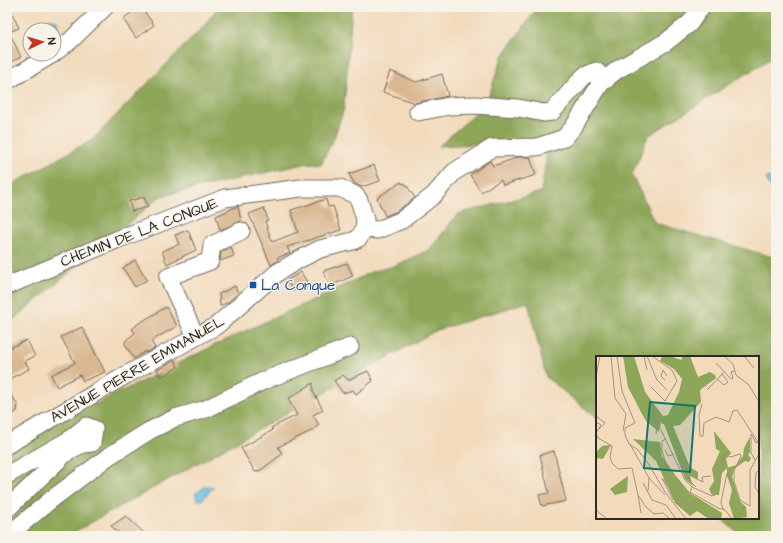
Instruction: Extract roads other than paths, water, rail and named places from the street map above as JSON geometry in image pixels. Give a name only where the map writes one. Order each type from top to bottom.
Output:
[{"type":"street","points":[[62,47],[106,7]]},
{"type":"street","points":[[364,229],[378,230],[402,220],[434,195],[454,172],[492,148],[537,147],[564,138],[573,128],[601,83],[617,70],[666,42],[690,22],[701,7]]},
{"type":"street","points":[[7,81],[38,62]]},
{"type":"street","points":[[418,112],[450,106],[475,105],[518,108],[544,113],[552,112],[584,76],[596,71],[606,80]]},
{"type":"street","name":"CHEMIN DE LA CONQUE","points":[[7,286],[108,243],[225,198],[301,188],[340,188],[355,195],[359,200],[365,219],[364,229]]},
{"type":"street","name":"AVENUE PIERRE EMMANUEL","points":[[7,445],[126,375],[216,326],[278,272],[320,249],[353,241],[359,238],[364,229]]},
{"type":"street","points":[[196,337],[168,277],[210,261],[212,245],[240,231]]},
{"type":"street","points":[[7,536],[52,499],[109,456],[148,431],[175,418],[206,409],[264,381],[350,347]]},
{"type":"street","points":[[7,475],[69,440],[86,426],[94,429],[92,443],[83,444],[68,451],[7,510]]},
{"type":"water","points":[[49,18],[58,22],[49,22]]},
{"type":"water","points":[[776,175],[776,192],[769,186],[766,178]]},
{"type":"water","points":[[205,486],[214,487],[202,500],[197,500],[195,494]]},
{"type":"place","name":"La Conque","points":[[253,285]]}]
